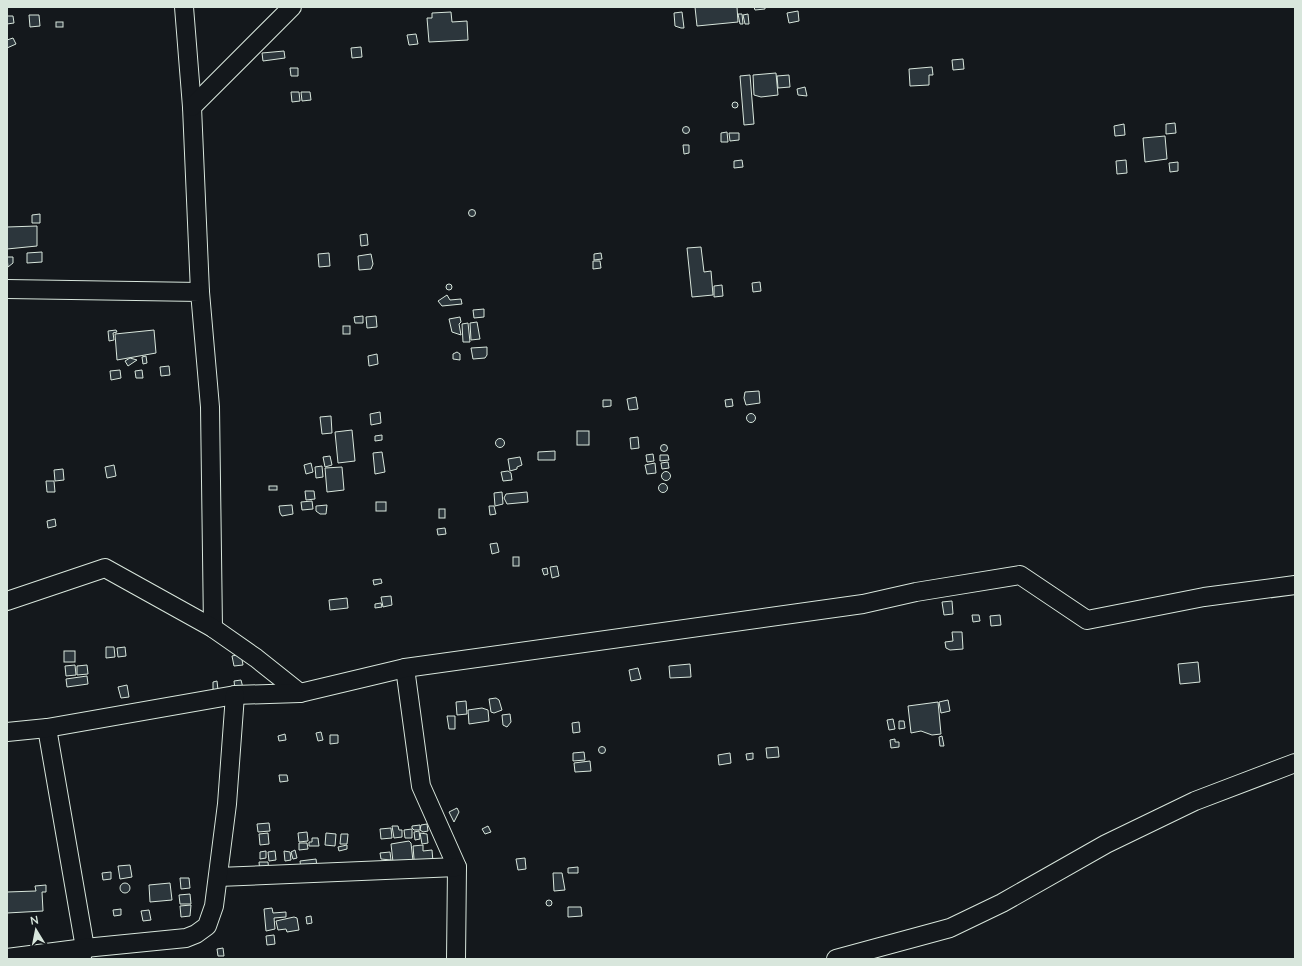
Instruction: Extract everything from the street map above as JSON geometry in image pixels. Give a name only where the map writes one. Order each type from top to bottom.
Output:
[{"type":"street","points":[[184,7],[192,107],[200,292],[210,407],[213,628]]},
{"type":"street","points":[[192,107],[292,7]]},
{"type":"street","points":[[7,289],[200,292]]},
{"type":"street","points":[[7,601],[105,568],[213,628],[256,658],[300,693]]},
{"type":"street","points":[[7,732],[47,728],[235,695],[300,693],[405,668],[863,604],[916,592],[1020,575],[1087,620],[1204,597],[1295,585]]},
{"type":"street","points":[[405,668],[421,786],[457,867],[456,959]]},
{"type":"street","points":[[7,958],[83,954],[186,938],[196,934],[207,926],[214,906],[227,804],[235,695]]},
{"type":"street","points":[[47,728],[83,954]]},
{"type":"street","points":[[836,959],[950,928],[1002,903],[1106,844],[1195,801],[1295,763]]},
{"type":"street","points":[[218,877],[457,867]]},
{"type":"building","points":[[695,7],[737,7],[738,22],[697,26]]},
{"type":"building","points":[[754,7],[765,7],[765,9],[755,10]]},
{"type":"building","points":[[798,11],[799,21],[789,23],[787,13]]},
{"type":"building","points":[[451,12],[452,22],[467,21],[468,40],[429,42],[427,18],[432,18],[432,13]]},
{"type":"building","points":[[682,12],[684,28],[675,26],[674,13]]},
{"type":"building","points":[[738,14],[742,14],[743,24],[740,24]]},
{"type":"building","points":[[748,14],[749,24],[745,24],[743,15]]},
{"type":"building","points":[[29,15],[39,15],[40,26],[30,27]]},
{"type":"building","points":[[7,16],[13,16],[14,23],[7,24]]},
{"type":"building","points":[[56,22],[63,22],[63,27],[56,27]]},
{"type":"building","points":[[416,34],[418,44],[409,45],[407,35]]},
{"type":"building","points":[[13,38],[16,44],[7,48],[7,40]]},
{"type":"building","points":[[361,47],[362,57],[352,58],[351,48]]},
{"type":"building","points":[[284,51],[285,58],[263,61],[262,53]]},
{"type":"building","points":[[963,59],[964,69],[953,70],[952,60]]},
{"type":"building","points":[[932,67],[933,75],[929,75],[929,85],[910,86],[909,69]]},
{"type":"building","points":[[290,68],[298,68],[298,76],[291,76]]},
{"type":"building","points":[[776,73],[778,95],[761,97],[754,95],[753,75]]},
{"type":"building","points":[[750,75],[754,124],[744,125],[740,76]]},
{"type":"building","points":[[789,75],[790,87],[778,88],[777,76]]},
{"type":"building","points":[[805,87],[807,96],[798,95],[797,89]]},
{"type":"building","points":[[291,92],[299,92],[300,101],[292,102]]},
{"type":"building","points":[[301,92],[310,92],[311,100],[302,101]]},
{"type":"building","points":[[735,102],[738,105],[735,108],[732,105]]},
{"type":"building","points":[[1175,123],[1176,133],[1166,134],[1166,124]]},
{"type":"building","points":[[1124,124],[1125,135],[1115,136],[1114,126]]},
{"type":"building","points":[[686,126],[689,127],[689,133],[686,134],[683,133],[682,130],[683,127]]},
{"type":"building","points":[[727,132],[728,142],[721,142],[721,133]]},
{"type":"building","points":[[729,133],[739,133],[739,140],[730,141]]},
{"type":"building","points":[[1165,136],[1167,159],[1145,162],[1143,138]]},
{"type":"building","points":[[683,145],[689,145],[689,153],[684,154]]},
{"type":"building","points":[[742,160],[743,167],[734,168],[734,161]]},
{"type":"building","points":[[1126,160],[1127,173],[1117,174],[1116,161]]},
{"type":"building","points":[[1178,162],[1178,171],[1170,172],[1169,163]]},
{"type":"building","points":[[472,209],[476,213],[472,217],[468,213]]},
{"type":"building","points":[[40,214],[40,223],[32,223],[32,215]]},
{"type":"building","points":[[37,226],[37,246],[7,249],[7,227]]},
{"type":"building","points":[[367,234],[368,245],[361,246],[360,235]]},
{"type":"building","points":[[701,247],[704,272],[711,271],[713,295],[692,297],[687,248]]},
{"type":"building","points":[[42,252],[42,262],[27,263],[27,253]]},
{"type":"building","points":[[329,253],[330,266],[319,267],[318,254]]},
{"type":"building","points":[[601,253],[602,259],[594,260],[594,254]]},
{"type":"building","points":[[371,254],[373,264],[371,269],[359,270],[358,256]]},
{"type":"building","points":[[7,257],[13,257],[13,263],[8,267]]},
{"type":"building","points":[[593,261],[600,261],[601,268],[593,269]]},
{"type":"building","points":[[760,282],[761,291],[753,292],[752,283]]},
{"type":"building","points":[[449,284],[452,287],[449,290],[446,287]]},
{"type":"building","points":[[722,285],[723,296],[714,297],[714,286]]},
{"type":"building","points":[[447,295],[450,300],[461,299],[462,304],[442,306],[438,301]]},
{"type":"building","points":[[484,309],[484,317],[474,318],[473,310]]},
{"type":"building","points":[[363,316],[363,323],[355,323],[354,317]]},
{"type":"building","points":[[376,316],[377,327],[367,328],[366,317]]},
{"type":"building","points":[[460,317],[461,322],[459,324],[461,335],[452,332],[449,319]]},
{"type":"building","points":[[477,322],[480,339],[471,340],[470,323]]},
{"type":"building","points":[[468,323],[470,342],[463,342],[462,324]]},
{"type":"building","points":[[343,326],[350,326],[350,334],[343,334]]},
{"type":"building","points":[[116,330],[117,332],[113,333],[114,340],[109,341],[108,331]]},
{"type":"building","points":[[154,330],[156,353],[117,360],[115,334]]},
{"type":"building","points":[[487,347],[487,355],[485,358],[473,359],[471,348]]},
{"type":"building","points":[[457,352],[460,354],[460,360],[453,359],[453,354]]},
{"type":"building","points":[[377,354],[378,364],[369,366],[368,356]]},
{"type":"building","points":[[146,356],[147,363],[143,364],[142,357]]},
{"type":"building","points":[[130,358],[137,360],[128,366],[125,361]]},
{"type":"building","points":[[169,366],[170,375],[161,376],[160,367]]},
{"type":"building","points":[[120,370],[121,378],[111,380],[110,371]]},
{"type":"building","points":[[142,370],[143,378],[136,378],[135,371]]},
{"type":"building","points":[[759,391],[760,403],[746,405],[744,398],[745,392]]},
{"type":"building","points":[[636,397],[638,409],[629,410],[627,399]]},
{"type":"building","points":[[732,399],[733,406],[726,407],[725,400]]},
{"type":"building","points":[[603,400],[611,400],[611,406],[603,407]]},
{"type":"building","points":[[380,412],[381,423],[371,425],[370,414]]},
{"type":"building","points":[[749,414],[753,414],[755,418],[753,422],[749,422],[747,420],[747,416]]},
{"type":"building","points":[[331,416],[332,433],[322,434],[320,417]]},
{"type":"building","points":[[352,430],[355,461],[338,463],[335,432]]},
{"type":"building","points":[[577,431],[589,431],[589,445],[577,445]]},
{"type":"building","points":[[382,435],[382,440],[375,441],[375,436]]},
{"type":"building","points":[[638,437],[639,448],[631,449],[630,438]]},
{"type":"building","points":[[500,438],[505,443],[500,448],[495,443]]},
{"type":"building","points":[[664,444],[668,448],[664,452],[660,448]]},
{"type":"building","points":[[555,451],[555,460],[538,460],[538,452]]},
{"type":"building","points":[[382,452],[385,472],[375,474],[373,453]]},
{"type":"building","points":[[653,454],[654,461],[647,462],[646,455]]},
{"type":"building","points":[[660,455],[668,455],[669,460],[660,461]]},
{"type":"building","points":[[330,456],[332,465],[325,467],[323,457]]},
{"type":"building","points":[[520,457],[522,465],[517,467],[517,469],[510,471],[508,459]]},
{"type":"building","points":[[668,462],[669,468],[662,469],[661,463]]},
{"type":"building","points":[[311,463],[313,472],[306,474],[304,465]]},
{"type":"building","points":[[655,463],[656,473],[647,474],[645,465]]},
{"type":"building","points":[[114,465],[116,476],[107,478],[105,467]]},
{"type":"building","points":[[322,466],[323,477],[316,478],[315,467]]},
{"type":"building","points":[[342,467],[344,490],[327,492],[325,468]]},
{"type":"building","points":[[63,469],[64,480],[55,481],[54,470]]},
{"type":"building","points":[[508,471],[511,473],[512,480],[503,481],[501,472]]},
{"type":"building","points":[[664,472],[668,472],[670,476],[668,480],[664,480],[662,478],[662,474]]},
{"type":"building","points":[[46,481],[54,481],[55,492],[47,492]]},
{"type":"building","points":[[663,483],[668,488],[663,493],[658,488]]},
{"type":"building","points":[[269,486],[277,486],[277,490],[269,490]]},
{"type":"building","points":[[305,491],[314,491],[315,499],[306,500]]},
{"type":"building","points":[[502,492],[503,504],[495,506],[494,493]]},
{"type":"building","points":[[527,492],[528,502],[507,504],[504,498],[506,494]]},
{"type":"building","points":[[312,501],[313,509],[302,510],[301,502]]},
{"type":"building","points":[[376,502],[386,502],[386,511],[376,511]]},
{"type":"building","points":[[292,505],[293,514],[282,516],[279,506]]},
{"type":"building","points":[[327,505],[326,514],[320,514],[316,511],[316,506]]},
{"type":"building","points":[[489,506],[494,506],[496,514],[490,515]]},
{"type":"building","points":[[439,509],[445,509],[445,518],[439,518]]},
{"type":"building","points":[[55,519],[56,526],[48,528],[47,521]]},
{"type":"building","points":[[445,528],[446,534],[438,535],[437,529]]},
{"type":"building","points":[[497,543],[499,552],[492,554],[490,544]]},
{"type":"building","points":[[513,557],[519,557],[519,566],[513,566]]},
{"type":"building","points":[[557,566],[559,576],[552,578],[550,567]]},
{"type":"building","points":[[547,568],[548,574],[544,575],[542,569]]},
{"type":"building","points":[[381,579],[382,583],[374,585],[373,580]]},
{"type":"building","points":[[391,596],[392,605],[383,607],[381,597]]},
{"type":"building","points":[[347,598],[348,608],[330,610],[329,600]]},
{"type":"building","points":[[952,601],[953,614],[944,615],[942,602]]},
{"type":"building","points":[[381,603],[382,607],[375,608],[375,604]]},
{"type":"building","points":[[972,615],[979,615],[980,621],[973,622]]},
{"type":"building","points":[[1000,615],[1001,625],[991,626],[990,616]]},
{"type":"building","points":[[952,632],[962,632],[963,649],[950,650],[946,648],[945,642],[953,641]]},
{"type":"building","points":[[106,647],[114,647],[115,657],[106,658]]},
{"type":"building","points":[[125,647],[126,656],[118,657],[117,648]]},
{"type":"building","points":[[64,651],[75,651],[75,662],[64,662]]},
{"type":"building","points":[[241,654],[243,665],[234,666],[232,656]]},
{"type":"building","points":[[1198,662],[1200,682],[1180,684],[1178,664]]},
{"type":"building","points":[[690,664],[691,677],[670,678],[669,666]]},
{"type":"building","points":[[75,665],[76,675],[66,676],[65,666]]},
{"type":"building","points":[[87,665],[88,674],[77,675],[77,666]]},
{"type":"building","points":[[638,668],[641,679],[631,681],[629,670]]},
{"type":"building","points":[[87,676],[88,684],[67,687],[66,679]]},
{"type":"building","points":[[241,680],[243,688],[235,689],[234,681]]},
{"type":"building","points":[[217,681],[218,690],[215,690],[213,689],[213,682]]},
{"type":"building","points":[[127,685],[129,697],[121,698],[118,687]]},
{"type":"building","points":[[496,698],[499,700],[502,710],[494,713],[491,712],[489,699]]},
{"type":"building","points":[[948,700],[950,711],[941,713],[939,702]]},
{"type":"building","points":[[466,701],[467,714],[457,715],[456,702]]},
{"type":"building","points":[[938,702],[941,734],[932,735],[921,731],[911,733],[908,706]]},
{"type":"building","points":[[482,708],[488,710],[489,721],[469,724],[468,710]]},
{"type":"building","points":[[510,714],[511,722],[507,727],[503,725],[502,715]]},
{"type":"building","points":[[447,716],[455,716],[455,729],[449,729]]},
{"type":"building","points":[[893,719],[895,729],[889,730],[887,720]]},
{"type":"building","points":[[899,721],[904,721],[905,728],[899,729]]},
{"type":"building","points":[[579,722],[580,732],[573,733],[572,723]]},
{"type":"building","points":[[321,732],[323,740],[318,741],[316,733]]},
{"type":"building","points":[[285,734],[286,740],[279,741],[278,736]]},
{"type":"building","points":[[330,735],[338,735],[338,743],[330,744]]},
{"type":"building","points":[[942,736],[944,746],[940,746],[939,737]]},
{"type":"building","points":[[895,739],[895,742],[899,742],[899,747],[891,748],[890,740]]},
{"type":"building","points":[[602,746],[605,747],[605,753],[602,754],[599,753],[598,750],[599,747]]},
{"type":"building","points":[[778,747],[779,757],[767,758],[766,748]]},
{"type":"building","points":[[584,752],[585,760],[573,761],[573,753]]},
{"type":"building","points":[[730,753],[731,763],[719,765],[718,755]]},
{"type":"building","points":[[753,753],[753,759],[747,760],[746,754]]},
{"type":"building","points":[[590,761],[591,771],[575,772],[574,763]]},
{"type":"building","points":[[279,775],[287,775],[288,781],[280,782]]},
{"type":"building","points":[[457,808],[459,812],[454,822],[449,812]]},
{"type":"building","points":[[269,823],[270,831],[258,832],[257,824]]},
{"type":"building","points":[[427,824],[428,831],[423,832],[420,830],[421,825]]},
{"type":"building","points":[[420,825],[420,830],[414,830],[412,828],[412,826]]},
{"type":"building","points":[[392,826],[398,826],[399,830],[402,830],[402,837],[394,838]]},
{"type":"building","points":[[488,826],[491,832],[485,834],[482,829]]},
{"type":"building","points":[[391,828],[392,838],[381,839],[380,829]]},
{"type":"building","points":[[412,829],[412,838],[405,838],[404,830]]},
{"type":"building","points":[[419,831],[420,839],[415,840],[414,832]]},
{"type":"building","points":[[307,832],[308,841],[299,842],[298,833]]},
{"type":"building","points":[[268,833],[269,844],[260,845],[259,834]]},
{"type":"building","points":[[326,833],[336,834],[335,846],[325,845]]},
{"type":"building","points":[[420,833],[427,834],[428,843],[422,844]]},
{"type":"building","points":[[341,834],[348,834],[347,844],[340,844]]},
{"type":"building","points":[[312,838],[318,838],[319,846],[309,846],[309,842],[312,842]]},
{"type":"building","points":[[409,841],[411,843],[413,861],[393,862],[391,844]]},
{"type":"building","points":[[299,843],[307,843],[308,849],[299,850]]},
{"type":"building","points":[[347,845],[347,849],[339,851],[338,847]]},
{"type":"building","points":[[423,845],[423,851],[432,850],[433,862],[413,861],[413,846]]},
{"type":"building","points":[[295,850],[297,858],[293,859],[291,852]]},
{"type":"building","points":[[266,851],[266,858],[260,859],[260,852]]},
{"type":"building","points":[[275,851],[276,860],[269,861],[268,852]]},
{"type":"building","points":[[284,851],[290,852],[291,860],[285,861]]},
{"type":"building","points":[[390,852],[391,860],[381,859],[380,853]]},
{"type":"building","points":[[525,858],[526,869],[518,870],[516,859]]},
{"type":"building","points":[[316,859],[317,867],[301,869],[300,861]]},
{"type":"building","points":[[259,862],[268,862],[269,872],[260,873]]},
{"type":"building","points":[[130,865],[132,877],[120,879],[118,866]]},
{"type":"building","points":[[578,867],[578,873],[568,873],[568,868]]},
{"type":"building","points":[[111,872],[111,879],[103,880],[102,873]]},
{"type":"building","points":[[553,873],[562,873],[565,890],[554,891]]},
{"type":"building","points":[[180,878],[189,878],[190,888],[181,889]]},
{"type":"building","points":[[123,883],[127,883],[129,884],[129,892],[123,893],[120,890],[120,886]]},
{"type":"building","points":[[170,883],[172,900],[150,902],[149,885]]},
{"type":"building","points":[[46,885],[46,892],[42,892],[43,911],[7,913],[7,892],[36,891],[35,886]]},
{"type":"building","points":[[190,894],[191,904],[180,904],[179,895]]},
{"type":"building","points":[[549,900],[552,903],[549,906],[546,903]]},
{"type":"building","points":[[191,905],[190,916],[181,917],[180,906]]},
{"type":"building","points":[[568,907],[581,907],[582,916],[568,917]]},
{"type":"building","points":[[272,908],[273,913],[286,912],[286,917],[274,918],[275,929],[266,931],[264,909]]},
{"type":"building","points":[[121,909],[121,915],[114,916],[113,910]]},
{"type":"building","points":[[149,910],[151,920],[143,921],[141,911]]},
{"type":"building","points":[[311,916],[312,923],[307,924],[306,917]]},
{"type":"building","points":[[294,917],[297,918],[299,930],[287,932],[286,929],[278,930],[276,921]]},
{"type":"building","points":[[274,935],[275,944],[267,945],[266,936]]},
{"type":"building","points":[[223,948],[224,956],[218,956],[217,949]]}]
